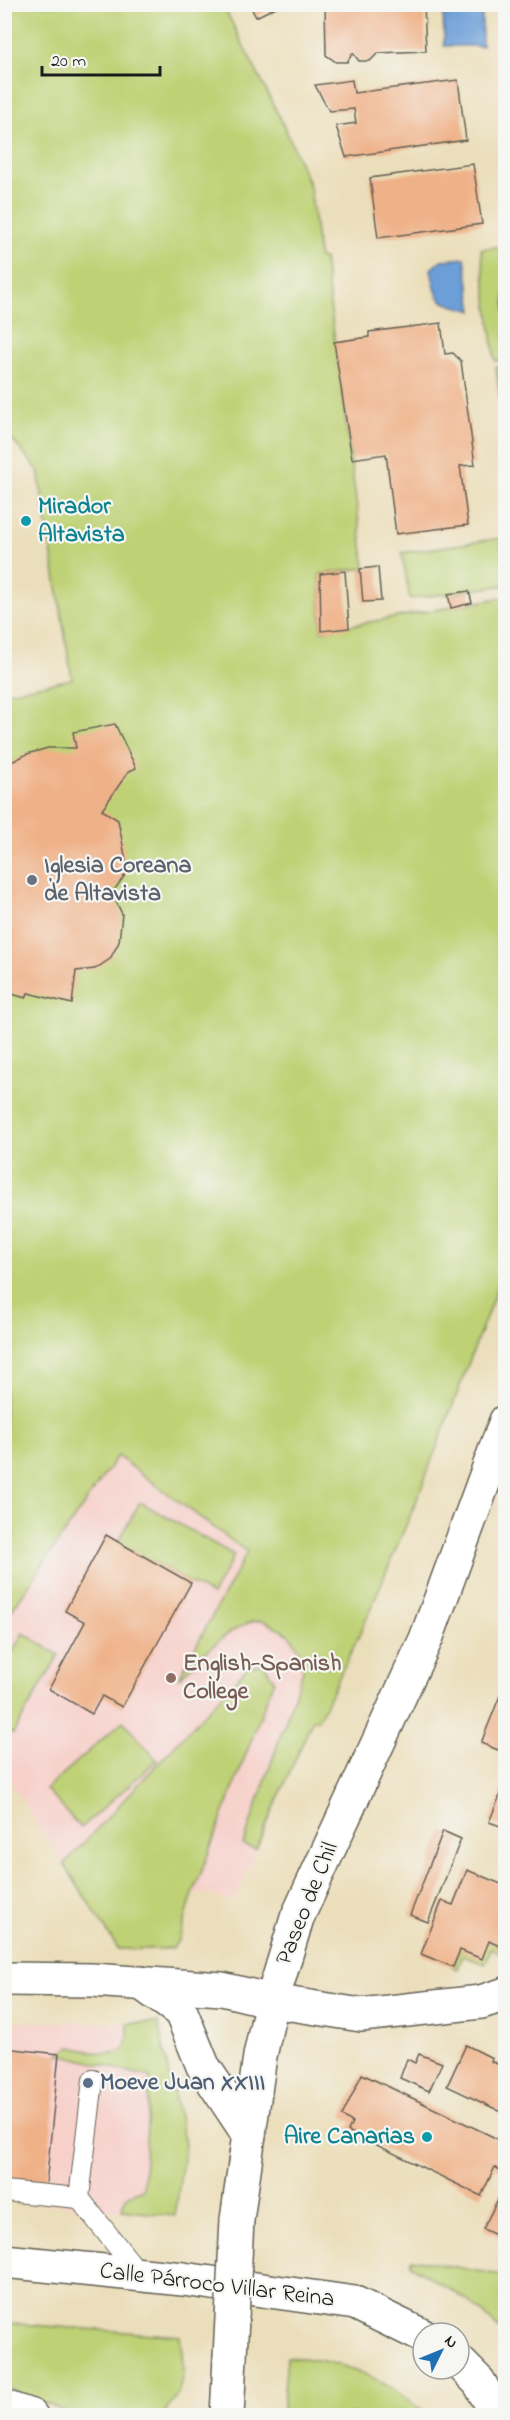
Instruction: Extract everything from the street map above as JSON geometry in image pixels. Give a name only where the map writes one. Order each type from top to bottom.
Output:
[{"type":"street","name":"Paseo de Chil","points":[[221,2409],[230,2356],[237,2220],[260,2056],[272,2001],[297,1918],[426,1639],[506,1421]]},
{"type":"street","points":[[4,1979],[92,1980],[222,1989],[272,2001],[361,2015],[481,2002],[506,1994]]},
{"type":"street","points":[[141,1983],[181,2012],[203,2066],[249,2135]]},
{"type":"street","name":"Calle Párroco Villar Reina","points":[[4,2261],[140,2275],[355,2303],[411,2330]]},
{"type":"street","points":[[471,2374],[479,2382],[498,2415]]},
{"type":"street","points":[[4,2407],[31,2415]]},
{"type":"lane","points":[[93,2080],[79,2198],[140,2275]]},
{"type":"lane","points":[[4,2191],[79,2198]]},
{"type":"shaded area","name":"English-Spanish College","points":[[117,1456],[358,1638],[318,1720],[313,1719],[236,1898],[228,1901],[206,1893],[193,1894],[179,1940],[172,1949],[118,1949],[5,1773],[5,1620]]},
{"type":"shaded area","name":"Moeve Juan XXIII","points":[[5,2022],[158,2023],[185,2144],[175,2216],[5,2199]]},
{"type":"green space","points":[[5,5],[223,5],[284,126],[310,186],[319,258],[324,259],[365,568],[320,574],[321,631],[506,597],[505,1267],[416,1502],[358,1638],[318,1720],[313,1719],[256,1849],[243,1845],[303,1670],[296,1645],[289,1635],[270,1624],[261,1621],[250,1622],[216,1643],[178,1679],[247,1552],[117,1456],[5,1620],[4,693],[72,679],[38,470],[5,431]]},
{"type":"green space","points":[[505,246],[505,360],[495,361],[481,249]]},
{"type":"green space","points":[[506,366],[505,439],[496,367]]},
{"type":"green space","points":[[501,538],[505,585],[410,599],[402,553]]},
{"type":"green space","points":[[140,1502],[234,1555],[212,1595],[118,1542]]},
{"type":"green space","points":[[23,1633],[59,1655],[13,1734],[5,1729],[5,1665]]},
{"type":"green space","points":[[259,1664],[266,1667],[274,1680],[193,1894],[179,1940],[172,1949],[118,1949],[64,1864],[248,1667]]},
{"type":"green space","points":[[123,1721],[157,1760],[81,1828],[46,1789]]},
{"type":"green space","points":[[489,1941],[505,1949],[505,1954],[491,1949],[485,1964],[463,1956],[458,1969],[453,1967],[460,1950]]},
{"type":"green space","points":[[128,2023],[158,2023],[185,2144],[175,2216],[122,2210],[128,2196],[143,2190],[150,2077],[59,2054],[70,2047],[107,2053],[121,2051],[127,2042]]},
{"type":"green space","points":[[412,2259],[505,2276],[505,2333],[467,2300],[412,2266],[410,2262]]},
{"type":"green space","points":[[5,2323],[180,2336],[183,2369],[180,2388],[162,2415],[73,2415],[5,2387]]},
{"type":"green space","points":[[287,2357],[327,2362],[362,2373],[395,2390],[427,2415],[282,2415]]},
{"type":"water","points":[[443,5],[482,5],[482,46],[444,46]]},
{"type":"water","points":[[465,258],[473,311],[446,303],[438,296],[431,269],[441,260]]},
{"type":"building","points":[[249,4],[275,4],[276,7],[256,17]]},
{"type":"building","points":[[325,4],[424,4],[426,51],[378,53],[370,61],[359,61],[353,53],[347,62],[336,62],[326,55]]},
{"type":"building","points":[[352,80],[354,93],[458,80],[466,140],[346,157],[336,126],[356,123],[354,109],[329,111],[315,85]]},
{"type":"building","points":[[473,164],[482,224],[378,238],[370,178]]},
{"type":"building","points":[[441,323],[445,354],[453,353],[461,361],[475,465],[460,466],[468,525],[396,534],[386,454],[352,459],[334,342],[369,337],[369,332]]},
{"type":"building","points":[[378,567],[381,601],[363,602],[360,569]]},
{"type":"building","points":[[345,571],[349,628],[321,631],[320,574]]},
{"type":"building","points":[[469,591],[472,603],[451,608],[448,594]]},
{"type":"building","points":[[115,724],[136,768],[128,772],[102,810],[118,820],[128,871],[112,893],[122,914],[119,942],[110,959],[95,969],[76,971],[72,1004],[28,993],[26,998],[15,995],[4,990],[4,766],[27,754],[48,748],[76,748],[73,732]]},
{"type":"building","points":[[106,1535],[191,1583],[122,1707],[102,1696],[92,1714],[49,1689],[85,1622],[65,1611]]},
{"type":"building","points":[[505,1683],[506,1746],[503,1752],[481,1743]]},
{"type":"building","points":[[506,1781],[506,1828],[489,1822]]},
{"type":"building","points":[[443,1831],[461,1839],[428,1922],[410,1915]]},
{"type":"building","points":[[467,1870],[506,1886],[506,1949],[489,1941],[482,1959],[460,1950],[453,1967],[421,1954],[442,1901],[453,1905]]},
{"type":"building","points":[[466,2045],[506,2068],[506,2114],[447,2086]]},
{"type":"building","points":[[4,2048],[59,2054],[46,2185],[4,2181]]},
{"type":"building","points":[[419,2054],[442,2063],[429,2091],[400,2078],[407,2059],[415,2063]]},
{"type":"building","name":"Aire Canarias","points":[[362,2074],[506,2143],[506,2159],[500,2170],[495,2167],[481,2196],[348,2131],[352,2122],[342,2116]]},
{"type":"building","points":[[506,2183],[506,2246],[498,2242],[500,2237],[483,2229]]},
{"type":"place","name":"Mirador Altavista","points":[[26,521]]},
{"type":"place","name":"Iglesia Coreana de Altavista","points":[[32,880]]},
{"type":"place","name":"English-Spanish College","points":[[171,1678]]},
{"type":"place","name":"Moeve Juan XXIII","points":[[88,2083]]},
{"type":"place","name":"Aire Canarias","points":[[427,2137]]}]
